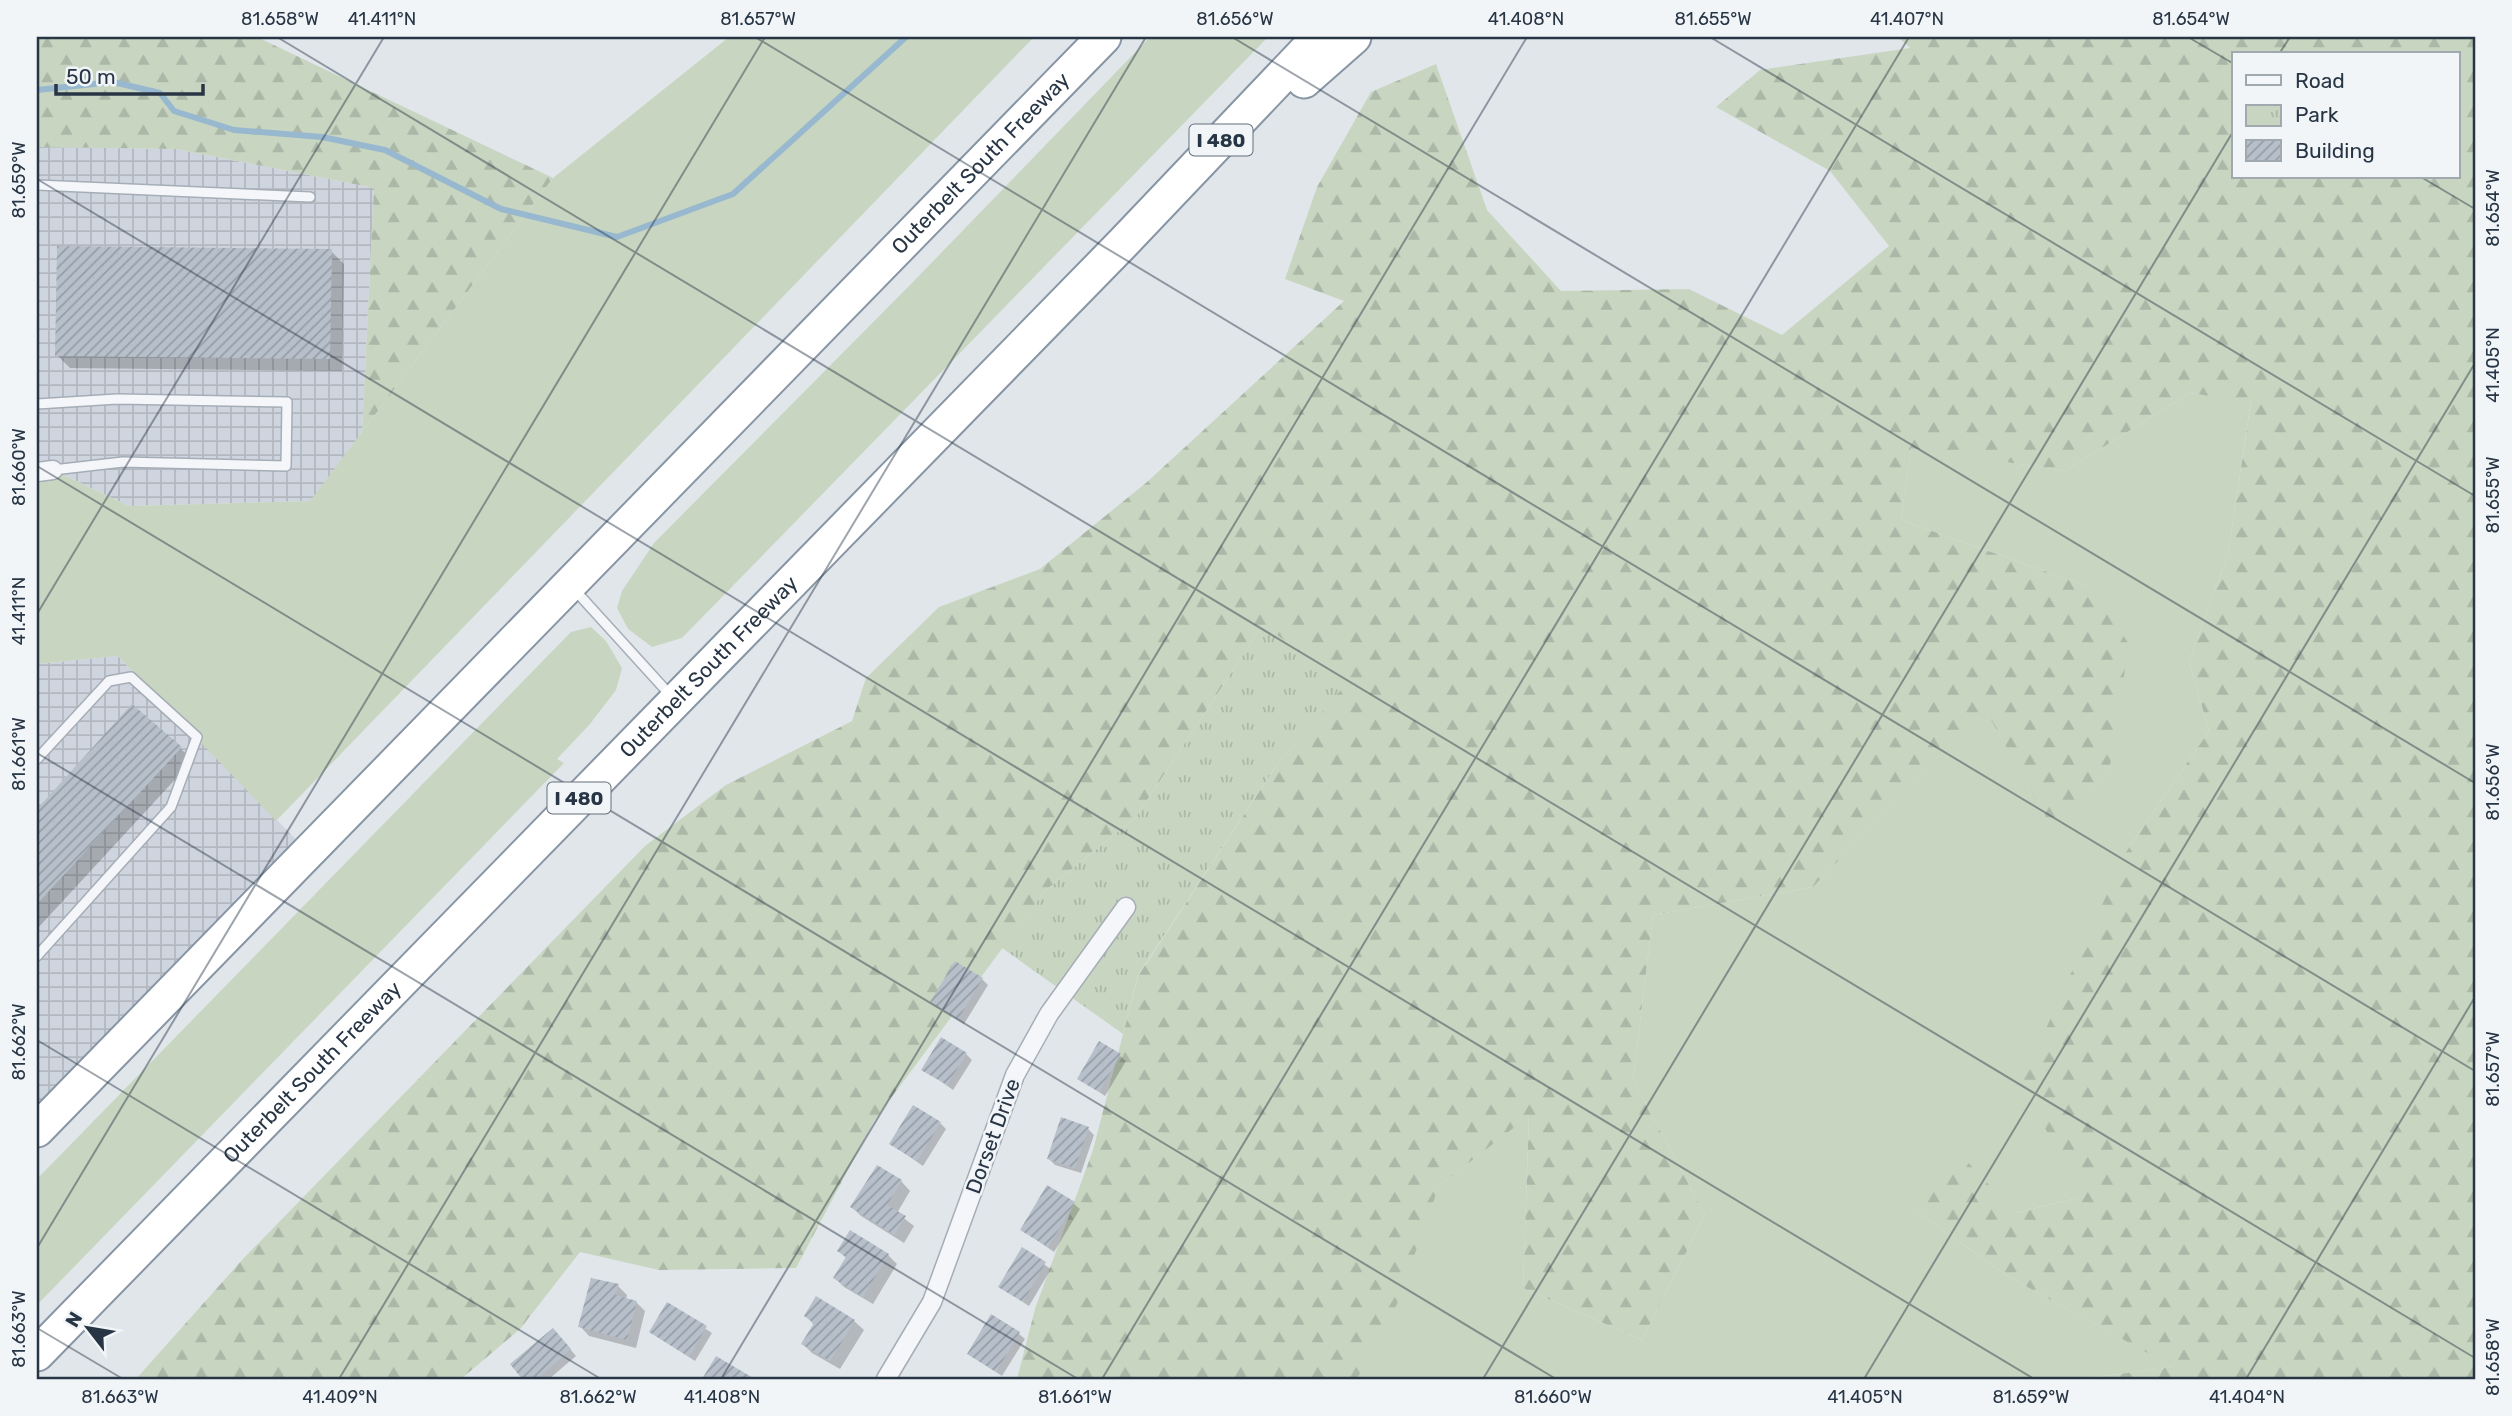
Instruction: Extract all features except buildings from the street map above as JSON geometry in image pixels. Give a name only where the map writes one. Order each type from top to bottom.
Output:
[{"type":"highway","points":[[1028,112],[1090,37]]},
{"type":"highway","name":"Outerbelt South Freeway","points":[[37,1130],[1104,37]]},
{"type":"highway","name":"Outerbelt South Freeway","points":[[37,1354],[1320,37]]},
{"type":"highway","points":[[1122,243],[1354,37]]},
{"type":"street","name":"Dorset Drive","points":[[886,1379],[932,1302],[1015,1075],[1049,1014],[1126,907]]},
{"type":"lane","points":[[37,185],[310,197]]},
{"type":"lane","points":[[37,404],[117,399],[287,402],[286,466],[123,462],[45,471]]},
{"type":"lane","points":[[569,583],[675,701]]},
{"type":"lane","points":[[37,759],[109,681],[131,677],[197,737],[171,807],[37,956]]},
{"type":"shaded area","points":[[37,147],[176,149],[374,188],[362,432],[311,501],[129,506],[53,470],[37,472]]},
{"type":"shaded area","points":[[118,656],[308,852],[37,1130],[37,664]]},
{"type":"green space","points":[[37,37],[257,37],[553,178],[362,432],[374,188],[176,149],[37,147]]},
{"type":"green space","points":[[729,37],[1034,37],[276,821],[118,656],[37,664],[37,472],[53,470],[129,506],[310,501],[553,178]]},
{"type":"green space","points":[[1150,37],[1268,37],[682,638],[652,647],[628,629],[617,608],[622,591],[654,543],[910,285]]},
{"type":"green space","points":[[1898,37],[2475,37],[2475,1379],[2080,1379],[2173,1367],[2009,1277],[1917,1212],[1960,1154],[2016,1213],[2085,1196],[2020,1086],[2126,852],[2209,731],[2189,662],[2228,554],[2251,402],[2190,393],[2065,471],[1911,448],[1901,520],[2090,587],[2129,644],[2110,766],[2056,835],[1985,709],[1813,887],[1653,915],[1633,1080],[1705,1215],[1642,1340],[1523,1288],[1529,1116],[1439,1186],[1397,1304],[1357,1379],[1017,1379],[1035,1309],[1093,1150],[1138,976],[1276,766],[1344,685],[1263,625],[1136,817],[1045,891],[874,1121],[796,1268],[659,1270],[580,1252],[520,1329],[461,1379],[136,1379],[242,1260],[645,846],[726,785],[852,721],[866,678],[939,607],[1040,569],[1147,482],[1344,301],[1285,279],[1317,187],[1371,92],[1436,64],[1487,210],[1561,291],[1689,289],[1782,335],[1889,246],[1830,171],[1716,107],[1760,70],[1910,48]]},
{"type":"green space","points":[[2190,393],[2251,401],[2228,554],[2189,662],[2209,731],[2126,852],[2085,1196],[2016,1213],[1917,1212],[2009,1277],[2174,1367],[2079,1379],[1347,1379],[1439,1186],[1529,1115],[1523,1288],[1642,1340],[1705,1215],[1633,1080],[1653,915],[1813,887],[1985,708],[2056,834],[2110,766],[2090,587],[1901,520],[1911,447],[2065,471]]},
{"type":"green space","points":[[1263,625],[1345,685],[1276,766],[1138,975],[1123,1034],[1002,948],[1045,891],[1136,817]]},
{"type":"green space","points":[[591,627],[606,641],[622,668],[616,690],[590,724],[557,759],[564,763],[37,1305],[37,1179],[571,632]]},
{"type":"waterway","points":[[37,90],[113,82],[160,93],[174,111],[234,130],[322,137],[385,150],[501,209],[617,237],[733,194],[906,37]]}]
